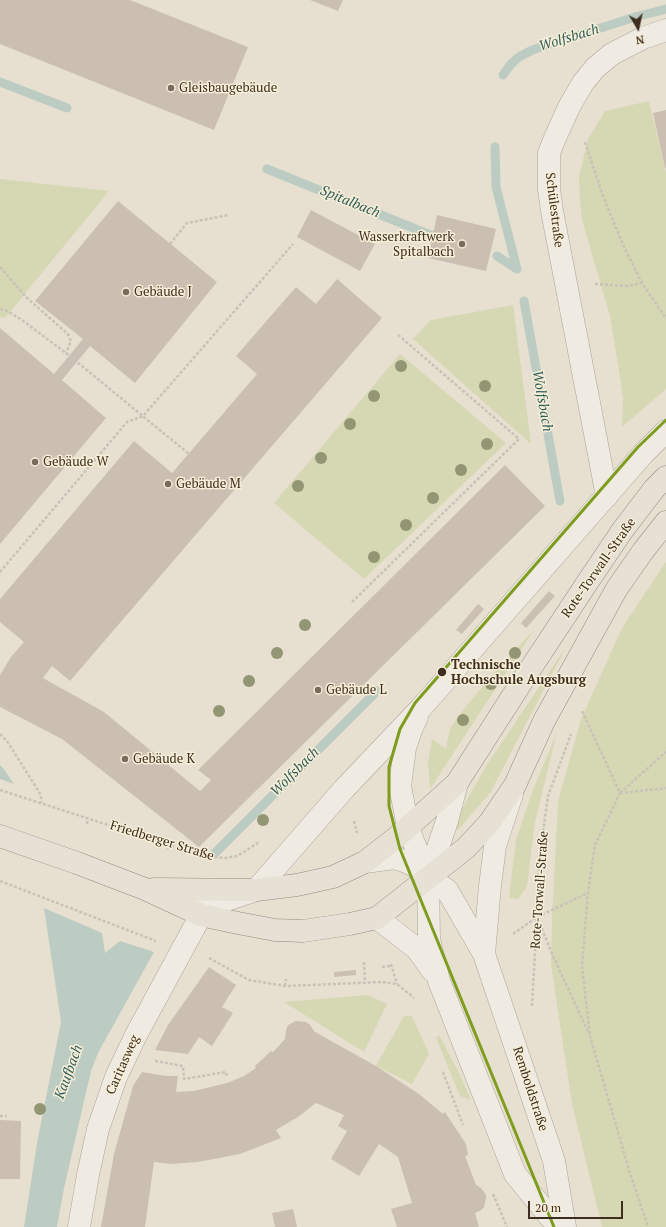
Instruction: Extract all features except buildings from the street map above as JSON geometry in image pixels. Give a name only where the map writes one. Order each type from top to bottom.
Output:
[{"type":"main road","name":"Rote-Torwall-Straße","points":[[457,783],[521,683],[622,531],[666,477]]},
{"type":"main road","name":"Rote-Torwall-Straße","points":[[516,785],[544,721],[616,590],[643,551],[666,522]]},
{"type":"main road","points":[[145,889],[256,890],[296,885],[333,877],[365,862],[408,827],[457,783]]},
{"type":"main road","points":[[0,836],[145,889],[201,915],[275,930],[303,931],[350,924],[377,918],[466,848],[490,822],[516,785]]},
{"type":"street","name":"Schülestraße","points":[[607,496],[552,211],[549,189],[549,153],[570,104],[583,83],[595,68],[612,54],[643,38],[666,30]]},
{"type":"street","points":[[256,890],[344,789],[421,708],[643,454],[666,431]]},
{"type":"street","points":[[421,708],[411,730],[406,748],[400,786],[408,827],[428,877]]},
{"type":"street","points":[[457,783],[447,821],[428,877],[429,938],[439,981],[516,1174],[550,1217],[560,1227]]},
{"type":"street","name":"Remboldstraße","points":[[484,954],[490,886],[496,846],[516,785]]},
{"type":"street","name":"Remboldstraße","points":[[365,862],[394,858],[413,865],[447,890],[484,954],[554,1161],[565,1227]]},
{"type":"street","name":"Caritasweg","points":[[78,1227],[98,1129],[116,1077],[126,1055],[201,915]]},
{"type":"street","points":[[377,918],[418,949],[439,981]]},
{"type":"path","points":[[570,104],[582,132],[591,163],[623,245],[642,283],[666,318]]},
{"type":"path","points":[[170,244],[187,223],[229,215]]},
{"type":"path","points":[[0,572],[127,422],[143,416],[293,244]]},
{"type":"path","points":[[0,267],[27,298],[68,334],[71,341],[66,353]]},
{"type":"path","points":[[564,277],[609,286],[627,286],[642,283]]},
{"type":"path","points":[[0,309],[7,311],[22,320],[66,353],[189,454]]},
{"type":"path","points":[[352,602],[519,439],[397,334]]},
{"type":"path","points":[[58,377],[87,343]]},
{"type":"path","points":[[578,715],[581,708],[620,793]]},
{"type":"path","name":"Rote-Torwall-Straße","points":[[532,1007],[539,860],[548,796],[572,730]]},
{"type":"path","points":[[0,734],[7,741],[41,794],[41,803]]},
{"type":"path","points":[[590,1036],[582,967],[588,892],[595,845],[620,793],[666,752]]},
{"type":"path","points":[[620,793],[666,788]]},
{"type":"path","name":"Friedberger Straße","points":[[0,790],[207,856],[225,858],[244,852],[261,841]]},
{"type":"path","points":[[87,824],[88,819]]},
{"type":"path","points":[[168,849],[169,845]]},
{"type":"path","points":[[537,917],[553,956],[590,1036],[629,1170],[648,1227]]},
{"type":"path","points":[[364,962],[365,983]]},
{"type":"path","points":[[382,967],[391,966]]},
{"type":"path","points":[[286,979],[286,986]]},
{"type":"path","points":[[126,1055],[183,1066],[184,1079],[226,1072],[227,1077]]},
{"type":"path","points":[[0,1116],[7,1116]]},
{"type":"green space","points":[[649,101],[666,173],[666,389],[622,427],[623,399],[610,316],[582,220],[579,177],[588,139],[605,111]]},
{"type":"green space","points":[[0,179],[109,191],[5,318],[0,317]]},
{"type":"green space","points":[[513,305],[531,444],[413,339],[431,320]]},
{"type":"green space","points":[[400,354],[506,443],[364,579],[274,503]]},
{"type":"green space","points":[[666,562],[666,1227],[602,1227],[572,1104],[551,965],[558,801],[581,719],[622,628]]},
{"type":"green space","points":[[534,630],[430,789],[428,763],[432,739],[446,749],[450,728],[467,705],[499,667]]},
{"type":"green space","points":[[566,647],[490,793],[458,830],[455,828],[455,825],[463,807],[488,763]]},
{"type":"green space","points":[[557,732],[535,822],[527,887],[518,899],[509,898],[516,839],[533,790]]},
{"type":"green space","points":[[368,995],[387,1004],[364,1052],[284,1002]]},
{"type":"green space","points":[[404,1016],[412,1016],[429,1054],[412,1084],[376,1066]]},
{"type":"green space","points":[[439,1035],[471,1100],[460,1096],[436,1038]]},
{"type":"water","points":[[0,765],[3,768],[14,784],[0,779]]},
{"type":"water","name":"Kaufbach","points":[[44,908],[102,933],[105,953],[120,941],[154,952],[98,1053],[91,1071],[64,1188],[57,1227],[24,1227],[37,1143],[61,1022]]},
{"type":"waterway","name":"Wolfsbach","points":[[503,75],[511,64],[519,57],[532,50],[635,17],[666,9]]},
{"type":"waterway","name":"Spitalbach","points":[[0,82],[67,108]]},
{"type":"waterway","name":"Wolfsbach","points":[[495,147],[496,187],[517,269]]},
{"type":"waterway","name":"Spitalbach","points":[[267,169],[433,236]]},
{"type":"waterway","name":"Spitalbach","points":[[497,256],[517,269]]},
{"type":"waterway","name":"Wolfsbach","points":[[524,301],[560,501]]},
{"type":"waterway","name":"Wolfsbach","points":[[214,854],[377,691]]},
{"type":"transit line","points":[[554,1227],[400,849],[389,806],[389,767],[400,729],[415,703],[638,447],[666,420]]},
{"type":"place","name":"Gleisbaugebäude","points":[[171,88]]},
{"type":"place","name":"Wasserkraftwerk Spitalbach","points":[[462,244]]},
{"type":"place","name":"Gebäude J","points":[[126,292]]},
{"type":"place","name":"Gebäude W","points":[[35,462]]},
{"type":"place","name":"Gebäude M","points":[[168,484]]},
{"type":"place","name":"Technische Hochschule Augsburg","points":[[442,672]]},
{"type":"place","name":"Gebäude L","points":[[318,690]]},
{"type":"place","name":"Gebäude K","points":[[125,759]]}]
